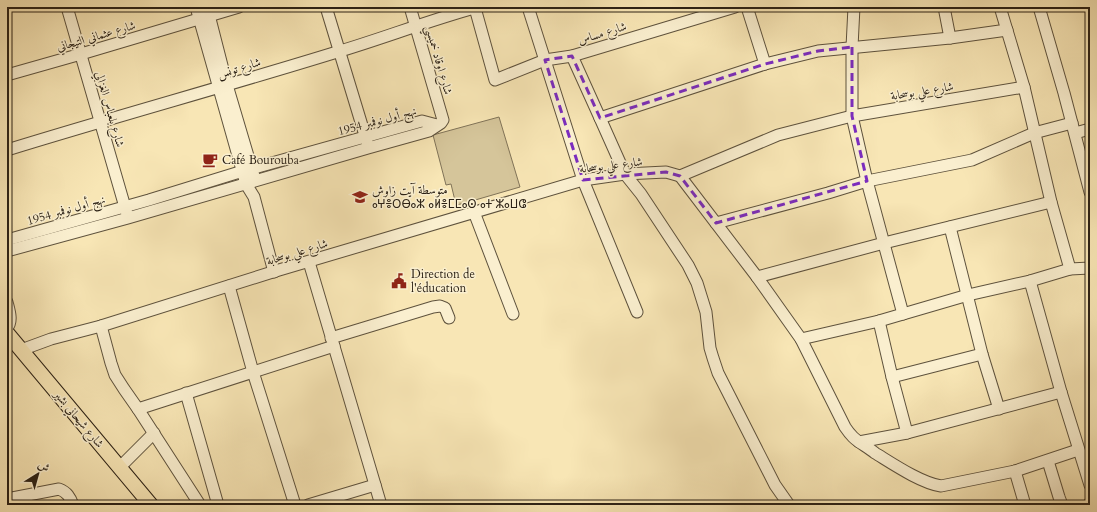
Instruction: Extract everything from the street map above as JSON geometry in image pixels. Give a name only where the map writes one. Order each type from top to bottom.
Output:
[{"type":"main road","name":"شارع شيحاني بشير","points":[[7,333],[151,505]]},
{"type":"street","name":"شارع بلعباس الغزالي","points":[[67,7],[128,218]]},
{"type":"street","points":[[196,7],[205,14],[223,86],[251,182],[274,272]]},
{"type":"street","name":"شارع عثماني التيجاني","points":[[7,75],[81,54],[205,14],[239,7]]},
{"type":"street","points":[[326,7],[368,148]]},
{"type":"street","name":"شارع اوقاد خميسي","points":[[410,7],[440,122]]},
{"type":"street","name":"شارع تونس","points":[[7,150],[339,52],[477,7]]},
{"type":"street","name":"شارع مساس","points":[[477,7],[495,80],[545,60],[572,56],[735,7]]},
{"type":"street","points":[[528,7],[583,180],[637,312]]},
{"type":"street","points":[[747,7],[765,64]]},
{"type":"street","points":[[854,7],[852,48],[852,116],[867,181],[903,314]]},
{"type":"street","points":[[944,7],[950,38]]},
{"type":"street","points":[[1000,7],[1024,87],[1051,202],[1070,269]]},
{"type":"street","points":[[1039,7],[1064,93],[1090,192]]},
{"type":"street","points":[[600,118],[765,64],[818,51],[950,38],[1007,30]]},
{"type":"street","points":[[572,56],[625,174],[641,194],[688,265],[694,277],[704,303],[710,348],[718,373],[775,484],[789,505]]},
{"type":"street","name":"شارع علي بوسحابة","points":[[21,350],[274,272],[583,180],[625,174],[666,172],[680,176],[778,135],[852,116],[1024,87]]},
{"type":"street","name":"نهج أول نوفمبر 1954","points":[[7,251],[128,218],[150,205],[247,170],[422,121],[440,122]]},
{"type":"street","name":"نهج أول نوفمبر 1954","points":[[7,240],[125,207],[150,205],[251,182],[429,131],[440,122]]},
{"type":"street","points":[[716,223],[867,181],[972,160],[1034,133],[1073,128],[1090,129]]},
{"type":"street","points":[[680,176],[757,277],[801,339],[845,427],[851,436],[859,442],[894,464],[934,485],[941,486],[1015,472],[1078,450]]},
{"type":"street","points":[[757,277],[884,243],[1051,202]]},
{"type":"street","points":[[474,212],[513,314]]},
{"type":"street","points":[[950,227],[982,354],[999,410]]},
{"type":"street","points":[[309,262],[381,505]]},
{"type":"street","points":[[801,339],[879,321],[968,295],[1030,281],[1070,269],[1090,268]]},
{"type":"street","points":[[1030,281],[1078,450],[1090,485]]},
{"type":"street","points":[[229,286],[253,372],[295,505]]},
{"type":"street","points":[[7,302],[11,321],[7,328]]},
{"type":"street","points":[[138,408],[253,372],[433,307],[443,306],[449,318]]},
{"type":"street","points":[[879,321],[907,433]]},
{"type":"street","points":[[101,326],[115,375],[200,505]]},
{"type":"street","points":[[892,376],[982,354]]},
{"type":"street","points":[[859,442],[907,433],[999,410],[1061,392]]},
{"type":"street","points":[[186,393],[218,505]]},
{"type":"street","points":[[120,468],[154,433]]},
{"type":"street","points":[[1048,461],[1058,497],[1062,505]]},
{"type":"street","points":[[1015,472],[1025,505]]},
{"type":"street","points":[[308,505],[375,485]]},
{"type":"street","points":[[7,499],[59,489],[66,492],[73,505]]},
{"type":"highlighted area","points":[[852,47],[852,116],[867,181],[716,223],[680,176],[666,172],[583,180],[545,60],[572,56],[600,118],[765,64],[818,51]]},
{"type":"shaded area","points":[[499,117],[520,187],[456,205],[451,184],[446,185],[433,135]]},
{"type":"place","name":"Café Bourouba","points":[[210,160]]},
{"type":"place","name":"متوسطة آيت زاوش ⴰⵖⴻⵔⴱⴰⵣ ⴰⵍⴻⵎⵎⴰⵙ ⴰⵜ ⵣⴰⵡⵛ","points":[[360,197]]},
{"type":"place","name":"Direction de l'éducation","points":[[399,281]]}]
